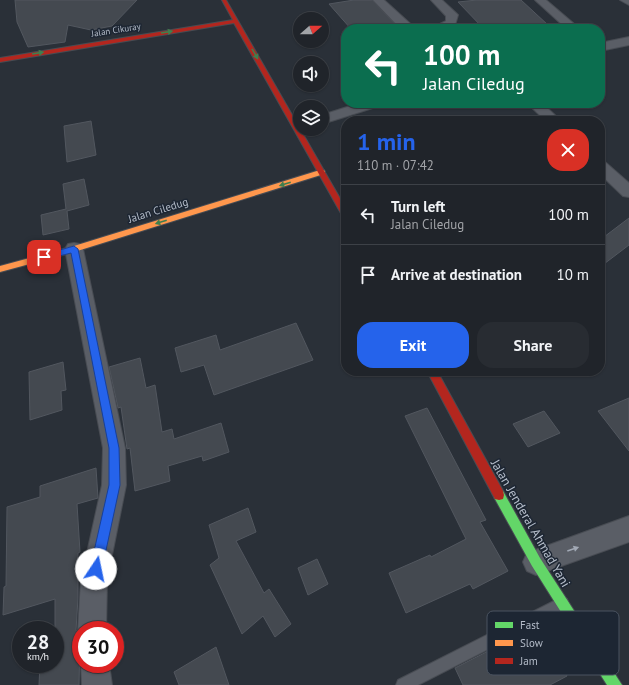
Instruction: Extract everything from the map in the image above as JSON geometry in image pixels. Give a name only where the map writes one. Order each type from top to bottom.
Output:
[{"type":"main road","points":[[224,0],[293,117]]},
{"type":"main road","name":"Jalan Cikuray","points":[[0,60],[236,20]]},
{"type":"main road","points":[[304,136],[341,206]]},
{"type":"main road","name":"Jalan Ciledug","points":[[0,269],[74,249],[322,172]]},
{"type":"main road","name":"Jalan Jenderal Ahmad Yani","points":[[435,376],[536,562],[567,611]]},
{"type":"main road","name":"Jalan Jenderal Ahmad Yani","points":[[608,675],[615,685]]},
{"type":"street","points":[[378,0],[402,24]]},
{"type":"street","points":[[436,0],[452,15],[451,23],[448,24]]},
{"type":"street","points":[[540,0],[568,24]]},
{"type":"street","points":[[625,0],[629,2]]},
{"type":"street","points":[[605,46],[629,41]]},
{"type":"street","points":[[329,118],[359,108]]},
{"type":"street","points":[[540,108],[548,116]]},
{"type":"street","points":[[605,170],[629,192]]},
{"type":"street","points":[[74,249],[114,448],[114,485],[94,580],[92,621]]},
{"type":"street","points":[[536,562],[629,529]]},
{"type":"street","points":[[96,673],[97,685]]},
{"type":"lane","points":[[548,611],[562,604]]},
{"type":"lane","points":[[404,685],[487,642]]},
{"type":"building","points":[[15,0],[137,0],[112,26],[91,30],[68,25],[65,42],[28,47],[17,22]]},
{"type":"building","points":[[354,0],[372,0],[395,24],[347,24],[329,4]]},
{"type":"building","points":[[477,0],[521,0],[547,24],[479,24],[458,2]]},
{"type":"building","points":[[91,121],[96,155],[67,162],[64,126]]},
{"type":"building","points":[[84,179],[89,205],[67,211],[69,229],[43,235],[41,215],[66,209],[63,184]]},
{"type":"building","points":[[629,218],[629,245],[605,263],[605,236]]},
{"type":"building","points":[[296,323],[313,360],[214,395],[204,365],[181,372],[175,348],[216,335],[220,350]]},
{"type":"building","points":[[140,358],[146,388],[155,385],[162,432],[172,429],[174,439],[221,423],[229,452],[203,461],[202,456],[168,466],[170,481],[135,491],[130,448],[127,449],[121,407],[118,408],[109,367]]},
{"type":"building","points":[[63,362],[66,390],[61,391],[62,410],[30,420],[29,372]]},
{"type":"building","points":[[629,398],[629,451],[598,411]]},
{"type":"building","points":[[427,408],[486,520],[480,522],[508,571],[473,589],[470,584],[406,613],[389,573],[430,555],[431,557],[466,539],[405,416]]},
{"type":"building","points":[[544,411],[560,433],[528,447],[513,424]]},
{"type":"building","points":[[96,468],[98,498],[77,504],[80,552],[78,553],[77,621],[72,621],[72,673],[79,673],[79,685],[39,685],[40,673],[64,673],[64,621],[55,621],[55,599],[3,615],[4,587],[6,586],[7,507],[40,497],[40,486]]},
{"type":"building","points":[[248,508],[256,532],[236,541],[264,593],[269,589],[291,624],[275,637],[263,616],[242,634],[210,565],[219,558],[209,525]]},
{"type":"building","points":[[317,559],[328,584],[308,595],[298,568]]},
{"type":"building","points":[[216,647],[229,685],[179,685],[174,672]]},
{"type":"building","points":[[487,652],[487,675],[567,676],[550,685],[463,685],[455,668]]},
{"type":"traffic: fast","points":[[499,495],[536,562],[567,611]]},
{"type":"traffic: fast","points":[[609,675],[615,685]]},
{"type":"traffic: slow","points":[[0,269],[74,249],[322,172]]},
{"type":"traffic: jam","points":[[224,0],[341,206]]},
{"type":"traffic: jam","points":[[0,60],[236,21]]},
{"type":"traffic: jam","points":[[435,376],[499,495]]},
{"type":"route","points":[[44,257],[74,249],[114,448],[114,485],[96,569]]}]
